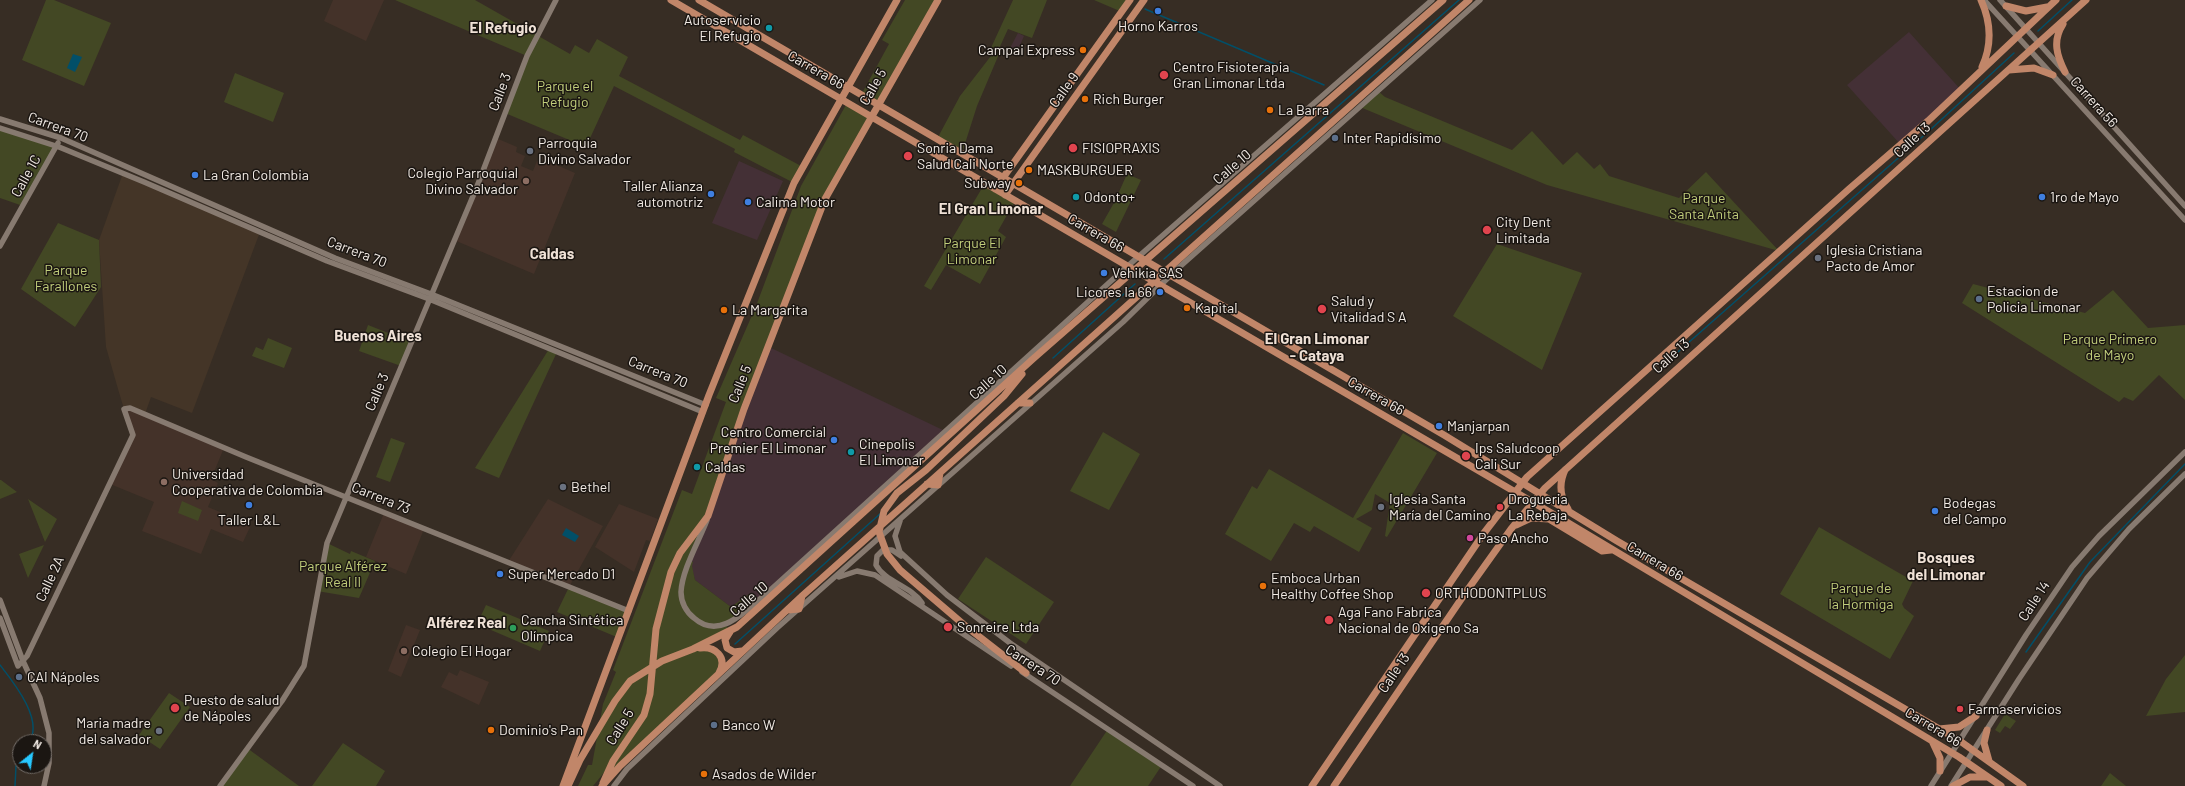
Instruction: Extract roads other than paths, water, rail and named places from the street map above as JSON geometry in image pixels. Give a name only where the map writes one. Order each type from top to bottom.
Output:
[{"type":"main road","name":"Carrera 66","points":[[671,0],[1515,492],[1952,753],[1990,777],[2001,786]]},
{"type":"main road","name":"Carrera 66","points":[[698,0],[1541,492],[1570,512],[1695,587],[1935,728],[1960,741],[2023,786]]},
{"type":"main road","name":"Calle 5","points":[[567,785],[704,408],[794,183],[897,0]]},
{"type":"main road","points":[[878,35],[901,0]]},
{"type":"main road","name":"Calle 5","points":[[602,786],[613,761],[639,724],[650,694],[654,639],[661,605],[676,562],[708,516],[744,409],[825,199],[938,0]]},
{"type":"main road","name":"Calle 9","points":[[995,189],[1130,0]]},
{"type":"main road","name":"Calle 9","points":[[1005,195],[1144,0]]},
{"type":"main road","name":"Calle 10","points":[[567,785],[615,701],[624,687],[636,676],[662,661],[730,632],[743,618],[805,567],[904,471],[1135,271],[1231,180],[1408,26],[1443,0]]},
{"type":"main road","points":[[602,786],[620,766],[713,681],[742,651],[802,596],[1018,403],[1157,283],[1164,271],[1469,0]]},
{"type":"main road","points":[[1980,71],[1987,55],[1989,35],[1988,20],[1981,0]]},
{"type":"main road","name":"Calle 13","points":[[1334,786],[1417,662],[1511,528],[1541,492],[2086,0]]},
{"type":"main road","points":[[2006,6],[2019,10],[2032,11],[2054,2]]},
{"type":"main road","name":"Calle 13","points":[[1312,786],[1484,533],[1523,482],[1846,191],[1928,121],[2054,2]]},
{"type":"main road","points":[[2065,72],[2057,57],[2056,45],[2060,28],[2068,17]]},
{"type":"main road","points":[[2009,70],[2030,68],[2053,75]]},
{"type":"main road","points":[[1336,117],[1342,123]]},
{"type":"main road","points":[[1238,205],[1244,211]]},
{"type":"main road","points":[[1026,673],[963,624],[893,562],[883,547],[879,532],[882,516],[892,499],[946,451],[1004,396],[1034,358]]},
{"type":"main road","points":[[1039,385],[1039,395]]},
{"type":"main road","points":[[1018,403],[1030,403]]},
{"type":"main road","points":[[1566,469],[1562,478],[1561,491],[1563,501],[1570,512]]},
{"type":"main road","points":[[927,484],[938,485],[940,473]]},
{"type":"main road","points":[[1511,528],[1528,519],[1549,519],[1602,551],[1611,550]]},
{"type":"main road","points":[[796,575],[796,566],[805,567]]},
{"type":"main road","points":[[1690,597],[1695,587]]},
{"type":"main road","points":[[788,610],[799,610],[802,596]]},
{"type":"main road","points":[[730,632],[725,640],[727,648],[734,652],[742,651]]},
{"type":"main road","points":[[693,649],[712,648],[720,656],[722,666],[713,681]]},
{"type":"main road","points":[[1809,668],[1816,658]]},
{"type":"main road","points":[[1882,711],[1888,708],[1888,700]]},
{"type":"main road","points":[[1935,728],[1955,728],[1966,724],[1976,716]]},
{"type":"main road","points":[[1987,730],[1984,748],[1990,762]]},
{"type":"main road","points":[[1926,738],[1938,752],[1940,771]]},
{"type":"main road","points":[[1952,786],[1970,777],[1990,777]]},
{"type":"street","name":"Calle 3","points":[[220,786],[304,666],[327,543],[476,189],[527,56],[556,0]]},
{"type":"street","name":"Calle 10","points":[[1408,26],[1432,0]]},
{"type":"street","points":[[614,786],[628,769],[799,610],[1039,395],[1123,322],[1157,283],[1171,275],[1480,0]]},
{"type":"street","name":"Carrera 56","points":[[1984,0],[2185,220]]},
{"type":"street","name":"Carrera 56","points":[[2000,0],[2185,206]]},
{"type":"street","name":"Carrera 70","points":[[0,119],[60,138],[335,258],[704,408]]},
{"type":"street","name":"Carrera 70","points":[[0,128],[59,147],[327,261],[430,296]]},
{"type":"street","name":"Calle 1C","points":[[0,246],[53,153],[59,147],[60,138]]},
{"type":"street","name":"Calle 10","points":[[916,461],[1128,266],[1231,180]]},
{"type":"street","name":"Carrera 73","points":[[124,409],[130,408],[629,612]]},
{"type":"street","name":"Calle 2A","points":[[0,618],[18,666],[27,656],[133,435],[124,409]]},
{"type":"street","name":"Calle 14","points":[[1931,786],[2072,567],[2099,536],[2185,452]]},
{"type":"street","name":"Calle 10","points":[[708,516],[684,577],[681,591],[682,600],[691,616],[708,626],[726,625],[743,618],[796,566],[904,471]]},
{"type":"street","points":[[1952,786],[2019,679],[2095,568],[2129,529],[2185,474]]},
{"type":"street","name":"Carrera 70","points":[[906,514],[897,526],[895,536],[897,547],[908,561],[963,608],[1010,643],[1220,786]]},
{"type":"street","points":[[908,561],[888,550],[880,553],[876,560],[878,569],[917,596],[924,605]]},
{"type":"street","name":"Carrera 70","points":[[817,594],[842,574],[862,571],[879,577],[924,605],[1193,786]]},
{"type":"street","points":[[0,600],[23,661],[40,698],[49,733],[49,763],[44,786]]},
{"type":"street","points":[[1206,776],[1209,781],[1209,786]]},
{"type":"water","points":[[73,54],[82,57],[75,72],[67,68]]},
{"type":"water","points":[[566,528],[579,536],[575,542],[562,535]]},
{"type":"waterway","points":[[1164,259],[1459,0]]},
{"type":"waterway","points":[[2038,31],[2072,0]]},
{"type":"waterway","points":[[1145,9],[1324,85]]},
{"type":"waterway","points":[[1671,358],[1930,130],[2014,53]]},
{"type":"waterway","points":[[1053,358],[1135,284]]},
{"type":"waterway","points":[[2026,652],[2090,562],[2185,464]]},
{"type":"waterway","points":[[735,644],[881,513]]},
{"type":"waterway","points":[[0,665],[13,682],[25,702],[33,723],[33,734]]},
{"type":"waterway","points":[[15,786],[16,774]]},
{"type":"place","name":"Horno Karros","points":[[1158,11]]},
{"type":"place","name":"Autoservicio El Refugio","points":[[769,28]]},
{"type":"place","name":"Campai Express","points":[[1083,50]]},
{"type":"place","name":"Centro Fisioterapia Gran Limonar Ltda","points":[[1164,75]]},
{"type":"place","name":"Rich Burger","points":[[1085,99]]},
{"type":"place","name":"La Barra","points":[[1270,110]]},
{"type":"place","name":"Inter Rapidísimo","points":[[1335,138]]},
{"type":"place","name":"FISIOPRAXIS","points":[[1073,148]]},
{"type":"place","name":"Parroquia Divino Salvador","points":[[530,151]]},
{"type":"place","name":"Sonria Dama Salud Cali Norte","points":[[908,156]]},
{"type":"place","name":"MASKBURGUER","points":[[1029,170]]},
{"type":"place","name":"La Gran Colombia","points":[[195,175]]},
{"type":"place","name":"Colegio Parroquial Divino Salvador","points":[[526,181]]},
{"type":"place","name":"Subway","points":[[1019,183]]},
{"type":"place","name":"Taller Alianza automotriz","points":[[711,194]]},
{"type":"place","name":"Odonto+","points":[[1076,197]]},
{"type":"place","name":"1ro de Mayo","points":[[2042,197]]},
{"type":"place","name":"Calima Motor","points":[[748,202]]},
{"type":"place","name":"City Dent Limitada","points":[[1487,230]]},
{"type":"place","name":"Iglesia Cristiana Pacto de Amor","points":[[1818,258]]},
{"type":"place","name":"Vehikia SAS","points":[[1104,273]]},
{"type":"place","name":"Licores la 66","points":[[1160,292]]},
{"type":"place","name":"Estacion de Policia Limonar","points":[[1979,299]]},
{"type":"place","name":"Kapital","points":[[1187,308]]},
{"type":"place","name":"Salud y Vitalidad S A","points":[[1322,309]]},
{"type":"place","name":"La Margarita","points":[[724,310]]},
{"type":"place","name":"Manjarpan","points":[[1439,426]]},
{"type":"place","name":"Centro Comercial Premier El Limonar","points":[[834,440]]},
{"type":"place","name":"Cinepolis El Limonar","points":[[851,452]]},
{"type":"place","name":"Ips Saludcoop Cali Sur","points":[[1466,456]]},
{"type":"place","name":"Caldas","points":[[697,467]]},
{"type":"place","name":"Universidad Cooperativa de Colombia","points":[[164,482]]},
{"type":"place","name":"Bethel","points":[[563,487]]},
{"type":"place","name":"Taller L&L","points":[[249,505]]},
{"type":"place","name":"Iglesia Santa María del Camino","points":[[1381,507]]},
{"type":"place","name":"Drogueria La Rebaja","points":[[1500,507]]},
{"type":"place","name":"Bodegas del Campo","points":[[1935,511]]},
{"type":"place","name":"Paso Ancho","points":[[1470,538]]},
{"type":"place","name":"Super Mercado D1","points":[[500,574]]},
{"type":"place","name":"Emboca Urban Healthy Coffee Shop","points":[[1263,586]]},
{"type":"place","name":"ORTHODONTPLUS","points":[[1426,593]]},
{"type":"place","name":"Aga Fano Fabrica Nacional de Oxigeno Sa","points":[[1329,620]]},
{"type":"place","name":"Sonreire Ltda","points":[[948,627]]},
{"type":"place","name":"Cancha Sintética Olímpica","points":[[513,628]]},
{"type":"place","name":"Colegio El Hogar","points":[[404,651]]},
{"type":"place","name":"CAI Nápoles","points":[[19,677]]},
{"type":"place","name":"Puesto de salud de Nápoles","points":[[175,708]]},
{"type":"place","name":"Farmaservicios","points":[[1960,709]]},
{"type":"place","name":"Banco W","points":[[714,725]]},
{"type":"place","name":"Dominio's Pan","points":[[491,730]]},
{"type":"place","name":"Maria madre del salvador","points":[[159,731]]},
{"type":"place","name":"Asados de Wilder","points":[[704,774]]},
{"type":"district","name":"El Refugio","points":[[503,28]]},
{"type":"district","name":"El Gran Limonar","points":[[991,209]]},
{"type":"district","name":"Caldas","points":[[552,254]]},
{"type":"district","name":"Buenos Aires","points":[[378,336]]},
{"type":"district","name":"El Gran Limonar - Cataya","points":[[1317,348]]},
{"type":"district","name":"Bosques del Limonar","points":[[1946,566]]},
{"type":"district","name":"Alférez Real","points":[[466,623]]},
{"type":"park label","name":"Parque el Refugio","points":[[565,94]]},
{"type":"park label","name":"Parque Santa Anita","points":[[1704,206]]},
{"type":"park label","name":"Parque El Limonar","points":[[972,252]]},
{"type":"park label","name":"Parque Farallones","points":[[66,278]]},
{"type":"park label","name":"Parque Primero de Mayo","points":[[2110,348]]},
{"type":"park label","name":"Parque Alférez Real II","points":[[343,574]]},
{"type":"park label","name":"Parque de la Hormiga","points":[[1861,596]]}]
